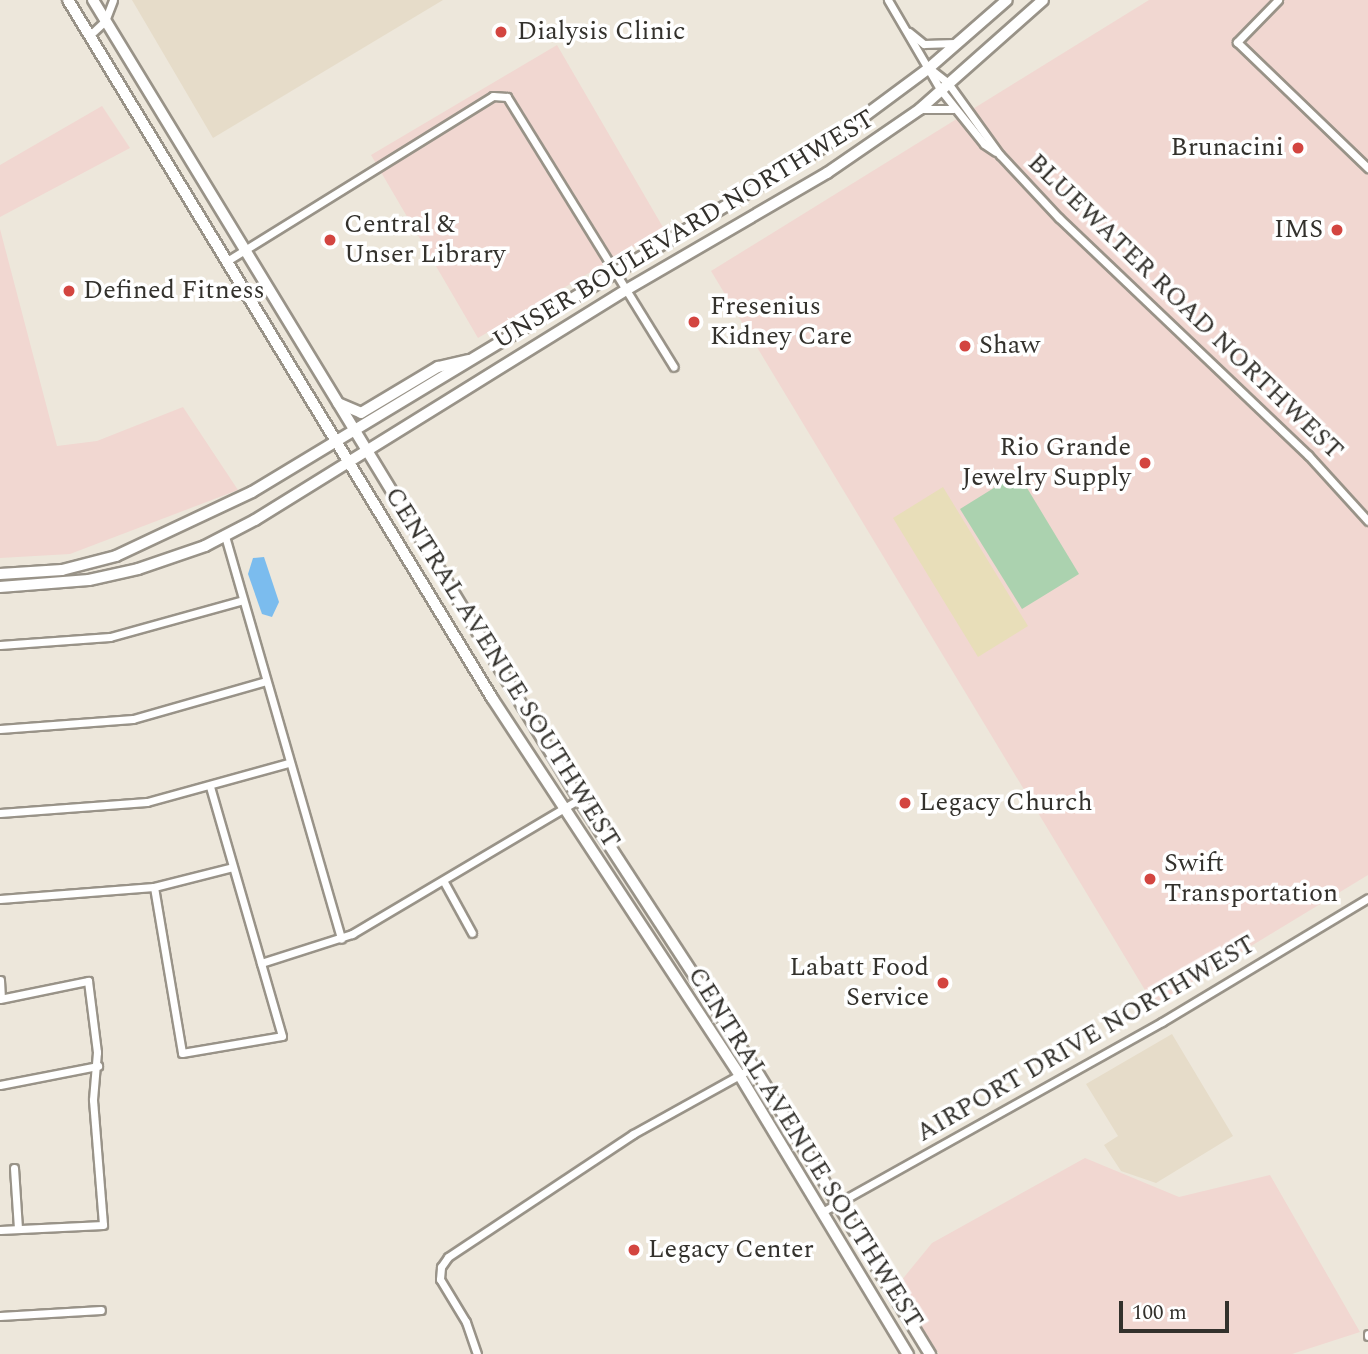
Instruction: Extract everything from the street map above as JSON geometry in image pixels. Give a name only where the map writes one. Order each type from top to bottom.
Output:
[{"type":"main road","name":"CENTRAL AVENUE SOUTHWEST","points":[[68,0],[347,461],[563,809],[740,1076],[908,1354]]},
{"type":"main road","points":[[93,0],[579,799],[754,1067],[930,1354]]},
{"type":"main road","name":"UNSER BOULEVARD NORTHWEST","points":[[0,574],[62,570],[116,556],[242,497],[355,432],[820,149],[929,68],[1007,0]]},
{"type":"main road","name":"UNSER BOULEVARD NORTHWEST","points":[[0,587],[114,576],[176,558],[225,536],[626,289],[816,180],[920,109],[1043,0]]},
{"type":"main road","points":[[337,403],[361,413],[438,367],[478,357]]},
{"type":"main road","points":[[784,1150],[800,1142]]},
{"type":"street","points":[[90,35],[105,21],[113,0]]},
{"type":"street","name":"BLUEWATER ROAD NORTHWEST","points":[[888,0],[929,68],[1000,155],[1059,218],[1308,455],[1368,521]]},
{"type":"street","points":[[1278,0],[1237,42],[1368,168]]},
{"type":"street","points":[[905,29],[924,44],[959,43]]},
{"type":"street","name":"BLUEWATER ROAD NORTHWEST","points":[[944,86],[954,109],[984,144],[1000,155]]},
{"type":"street","points":[[227,261],[500,95],[518,110],[674,367]]},
{"type":"street","points":[[920,109],[954,109]]},
{"type":"street","points":[[225,536],[341,939]]},
{"type":"street","points":[[0,645],[110,637],[243,600]]},
{"type":"street","points":[[0,729],[133,719],[266,681]]},
{"type":"street","points":[[0,813],[124,806],[210,786],[289,763]]},
{"type":"street","points":[[154,887],[181,1053],[282,1036],[210,786]]},
{"type":"street","points":[[261,963],[341,939],[444,882],[579,799]]},
{"type":"street","points":[[0,899],[154,887],[233,867]]},
{"type":"street","points":[[444,882],[472,933]]},
{"type":"street","name":"AIRPORT DRIVE NORTHWEST","points":[[822,1212],[839,1205],[1162,1022],[1368,898]]},
{"type":"street","points":[[0,980],[1,998],[88,981],[98,1066],[93,1100],[103,1225],[0,1230]]},
{"type":"street","points":[[0,1085],[98,1066]]},
{"type":"street","points":[[477,1354],[466,1322],[440,1279],[440,1267],[448,1257],[625,1139],[754,1067]]},
{"type":"street","points":[[14,1168],[18,1229]]},
{"type":"street","points":[[0,1316],[101,1310]]},
{"type":"shaded area","points":[[132,0],[443,0],[213,138]]},
{"type":"shaded area","points":[[1149,0],[1368,0],[1368,875],[1154,1005],[711,271]]},
{"type":"shaded area","points":[[557,45],[664,229],[478,338],[371,155]]},
{"type":"shaded area","points":[[102,106],[130,148],[0,217],[0,165]]},
{"type":"shaded area","points":[[0,229],[57,446],[97,441],[183,407],[238,490],[70,554],[0,558]]},
{"type":"shaded area","points":[[1172,1034],[1233,1136],[1156,1183],[1121,1171],[1104,1145],[1118,1136],[1086,1084]]},
{"type":"shaded area","points":[[1085,1158],[1179,1197],[1270,1175],[1360,1332],[1292,1354],[939,1354],[896,1287],[932,1243]]},
{"type":"green space","points":[[1018,473],[1079,574],[1022,609],[960,509]]},
{"type":"sand","points":[[943,487],[1028,626],[978,657],[893,518]]},
{"type":"water","points":[[264,557],[279,602],[272,617],[262,614],[248,574],[253,558]]},
{"type":"place","name":"Dialysis Clinic","points":[[501,32]]},
{"type":"place","name":"Brunacini","points":[[1298,148]]},
{"type":"place","name":"IMS","points":[[1337,230]]},
{"type":"place","name":"Central & Unser Library","points":[[330,240]]},
{"type":"place","name":"Defined Fitness","points":[[69,291]]},
{"type":"place","name":"Fresenius Kidney Care","points":[[694,322]]},
{"type":"place","name":"Shaw","points":[[965,346]]},
{"type":"place","name":"Rio Grande Jewelry Supply","points":[[1145,463]]},
{"type":"place","name":"Legacy Church","points":[[905,803]]},
{"type":"place","name":"Swift Transportation","points":[[1150,879]]},
{"type":"place","name":"Labatt Food Service","points":[[943,983]]},
{"type":"place","name":"Legacy Center","points":[[634,1250]]}]
